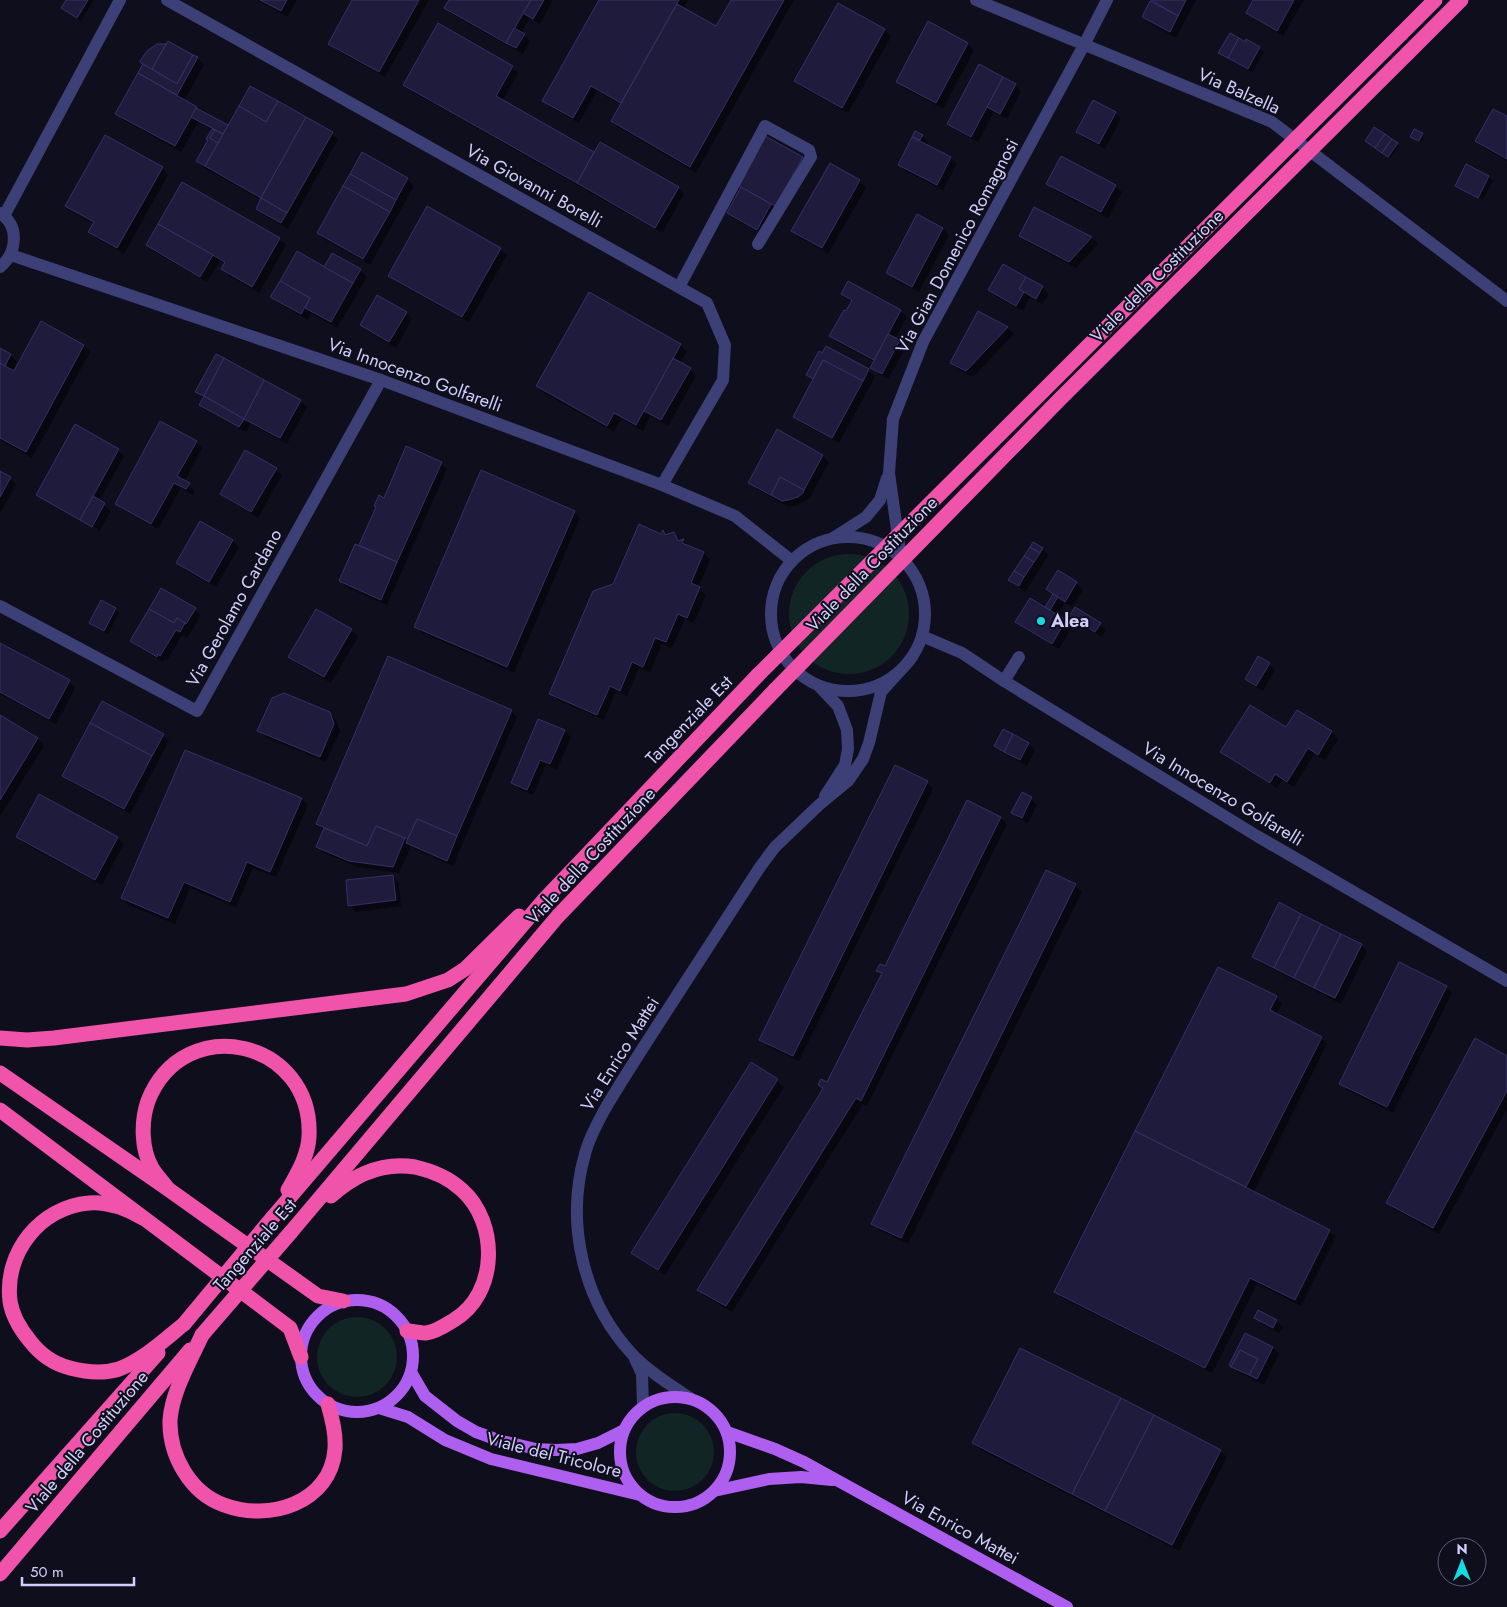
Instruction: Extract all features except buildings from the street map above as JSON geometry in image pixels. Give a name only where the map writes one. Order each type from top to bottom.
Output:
[{"type":"highway","name":"Viale della Costituzione","points":[[758,675],[1435,0]]},
{"type":"highway","name":"Viale della Costituzione","points":[[336,1178],[558,916],[775,690],[1060,399],[1408,54],[1460,0]]},
{"type":"highway","name":"Tangenziale Est","points":[[543,901],[758,675]]},
{"type":"highway","name":"Viale della Costituzione","points":[[273,1217],[543,901]]},
{"type":"highway","points":[[0,1038],[27,1040],[54,1038],[406,994],[448,980],[465,969],[516,918],[543,901]]},
{"type":"highway","points":[[0,1531],[184,1324],[273,1217],[301,1165],[309,1138],[308,1110],[297,1084],[278,1064],[253,1050],[225,1046],[197,1051],[173,1064],[154,1086],[144,1112],[143,1140],[151,1167],[168,1189]]},
{"type":"highway","points":[[0,1073],[318,1296],[343,1302]]},
{"type":"highway","points":[[0,1110],[290,1328],[301,1357]]},
{"type":"highway","points":[[291,1232],[345,1183],[362,1173],[386,1166],[407,1166],[430,1170],[448,1179],[464,1191],[478,1210],[485,1226],[489,1248],[484,1285],[475,1302],[461,1316],[442,1328],[426,1333],[407,1330]]},
{"type":"highway","name":"Tangenziale Est","points":[[202,1335],[336,1178]]},
{"type":"highway","points":[[143,1218],[117,1206],[89,1203],[62,1209],[38,1224],[20,1247],[10,1273],[10,1302],[20,1328],[37,1351],[61,1366],[89,1372],[117,1370],[143,1358],[184,1324]]},
{"type":"highway","name":"Viale della Costituzione","points":[[0,1574],[202,1335]]},
{"type":"highway","points":[[202,1335],[174,1401],[170,1420],[171,1440],[178,1462],[190,1479],[204,1494],[222,1505],[247,1512],[272,1511],[290,1506],[307,1498],[321,1484],[330,1469],[335,1450],[335,1431],[328,1404]]},
{"type":"main road","points":[[362,1300],[380,1305],[396,1315],[407,1330],[412,1344],[411,1372],[404,1387],[393,1399],[378,1408],[362,1412],[344,1410],[328,1404],[314,1392],[304,1375],[301,1357],[304,1338],[312,1322],[326,1309],[343,1302],[362,1300]]},
{"type":"main road","name":"Viale del Tricolore","points":[[411,1372],[424,1396],[450,1416],[476,1432],[498,1440],[536,1449],[577,1449],[624,1430]]},
{"type":"main road","points":[[674,1396],[690,1398],[706,1406],[718,1417],[727,1432],[730,1447],[729,1464],[724,1479],[714,1491],[701,1501],[686,1506],[670,1507],[654,1503],[640,1495],[628,1482],[621,1465],[620,1448],[624,1430],[632,1417],[643,1406],[658,1399],[674,1396]]},
{"type":"main road","name":"Viale del Tricolore","points":[[378,1408],[408,1417],[444,1440],[491,1459],[640,1495]]},
{"type":"main road","name":"Via Enrico Mattei","points":[[727,1432],[775,1449],[836,1480],[1067,1607]]},
{"type":"main road","name":"Via Enrico Mattei","points":[[714,1491],[769,1479],[801,1477],[836,1480]]},
{"type":"street","points":[[0,267],[5,263],[14,245],[14,234],[10,224],[2,214],[120,0]]},
{"type":"street","name":"Via Giovanni Borelli","points":[[167,0],[707,302],[725,345],[723,380],[662,485]]},
{"type":"street","name":"Via Balzella","points":[[976,0],[1272,122],[1507,301]]},
{"type":"street","name":"Via Gian Domenico Romagnosi","points":[[901,558],[889,473],[893,419],[923,342],[1107,0]]},
{"type":"street","points":[[679,287],[765,126],[809,150],[812,157],[758,244]]},
{"type":"street","name":"Via Innocenzo Golfarelli","points":[[10,255],[381,380],[662,485],[735,516],[792,561]]},
{"type":"street","name":"Via Gerolamo Cardano","points":[[0,606],[196,710],[381,380]]},
{"type":"street","name":"Via Gian Domenico Romagnosi","points":[[833,538],[866,517],[880,500],[889,473]]},
{"type":"street","points":[[833,538],[858,538],[873,542],[901,558],[914,575],[922,594],[925,615],[922,636],[909,661],[899,672],[881,684],[861,690],[840,691],[819,686],[800,675],[785,660],[775,641],[770,620],[772,598],[779,578],[792,561],[811,546],[833,538]]},
{"type":"street","name":"Via Innocenzo Golfarelli","points":[[922,636],[962,653],[1004,681],[1257,836],[1507,981]]},
{"type":"street","points":[[1004,681],[1018,657]]},
{"type":"street","name":"Via Enrico Mattei","points":[[633,1355],[605,1314],[593,1292],[584,1267],[578,1238],[576,1210],[579,1180],[585,1153],[595,1128],[618,1086],[760,867],[775,847],[819,805],[848,781],[863,759],[869,743],[881,692],[899,672]]},
{"type":"street","name":"Via Enrico Mattei","points":[[819,686],[838,706],[844,718],[848,749],[845,765],[819,805]]},
{"type":"street","points":[[633,1355],[649,1369],[690,1398]]},
{"type":"street","points":[[633,1355],[642,1374],[643,1406]]},
{"type":"green space","points":[[849,554],[872,558],[891,572],[905,591],[909,614],[905,637],[891,656],[872,670],[849,674],[826,670],[807,656],[793,637],[789,614],[793,591],[807,572],[826,558]]},
{"type":"green space","points":[[349,1317],[365,1317],[386,1328],[397,1349],[397,1365],[386,1386],[365,1397],[349,1397],[335,1391],[323,1379],[317,1365],[317,1349],[323,1335],[335,1323]]},
{"type":"green space","points":[[667,1413],[683,1413],[697,1419],[708,1430],[714,1444],[714,1460],[708,1474],[697,1485],[683,1491],[667,1491],[653,1485],[642,1474],[636,1460],[636,1444],[642,1430],[653,1419]]},
{"type":"place","name":"Alea","points":[[1041,621]]}]
